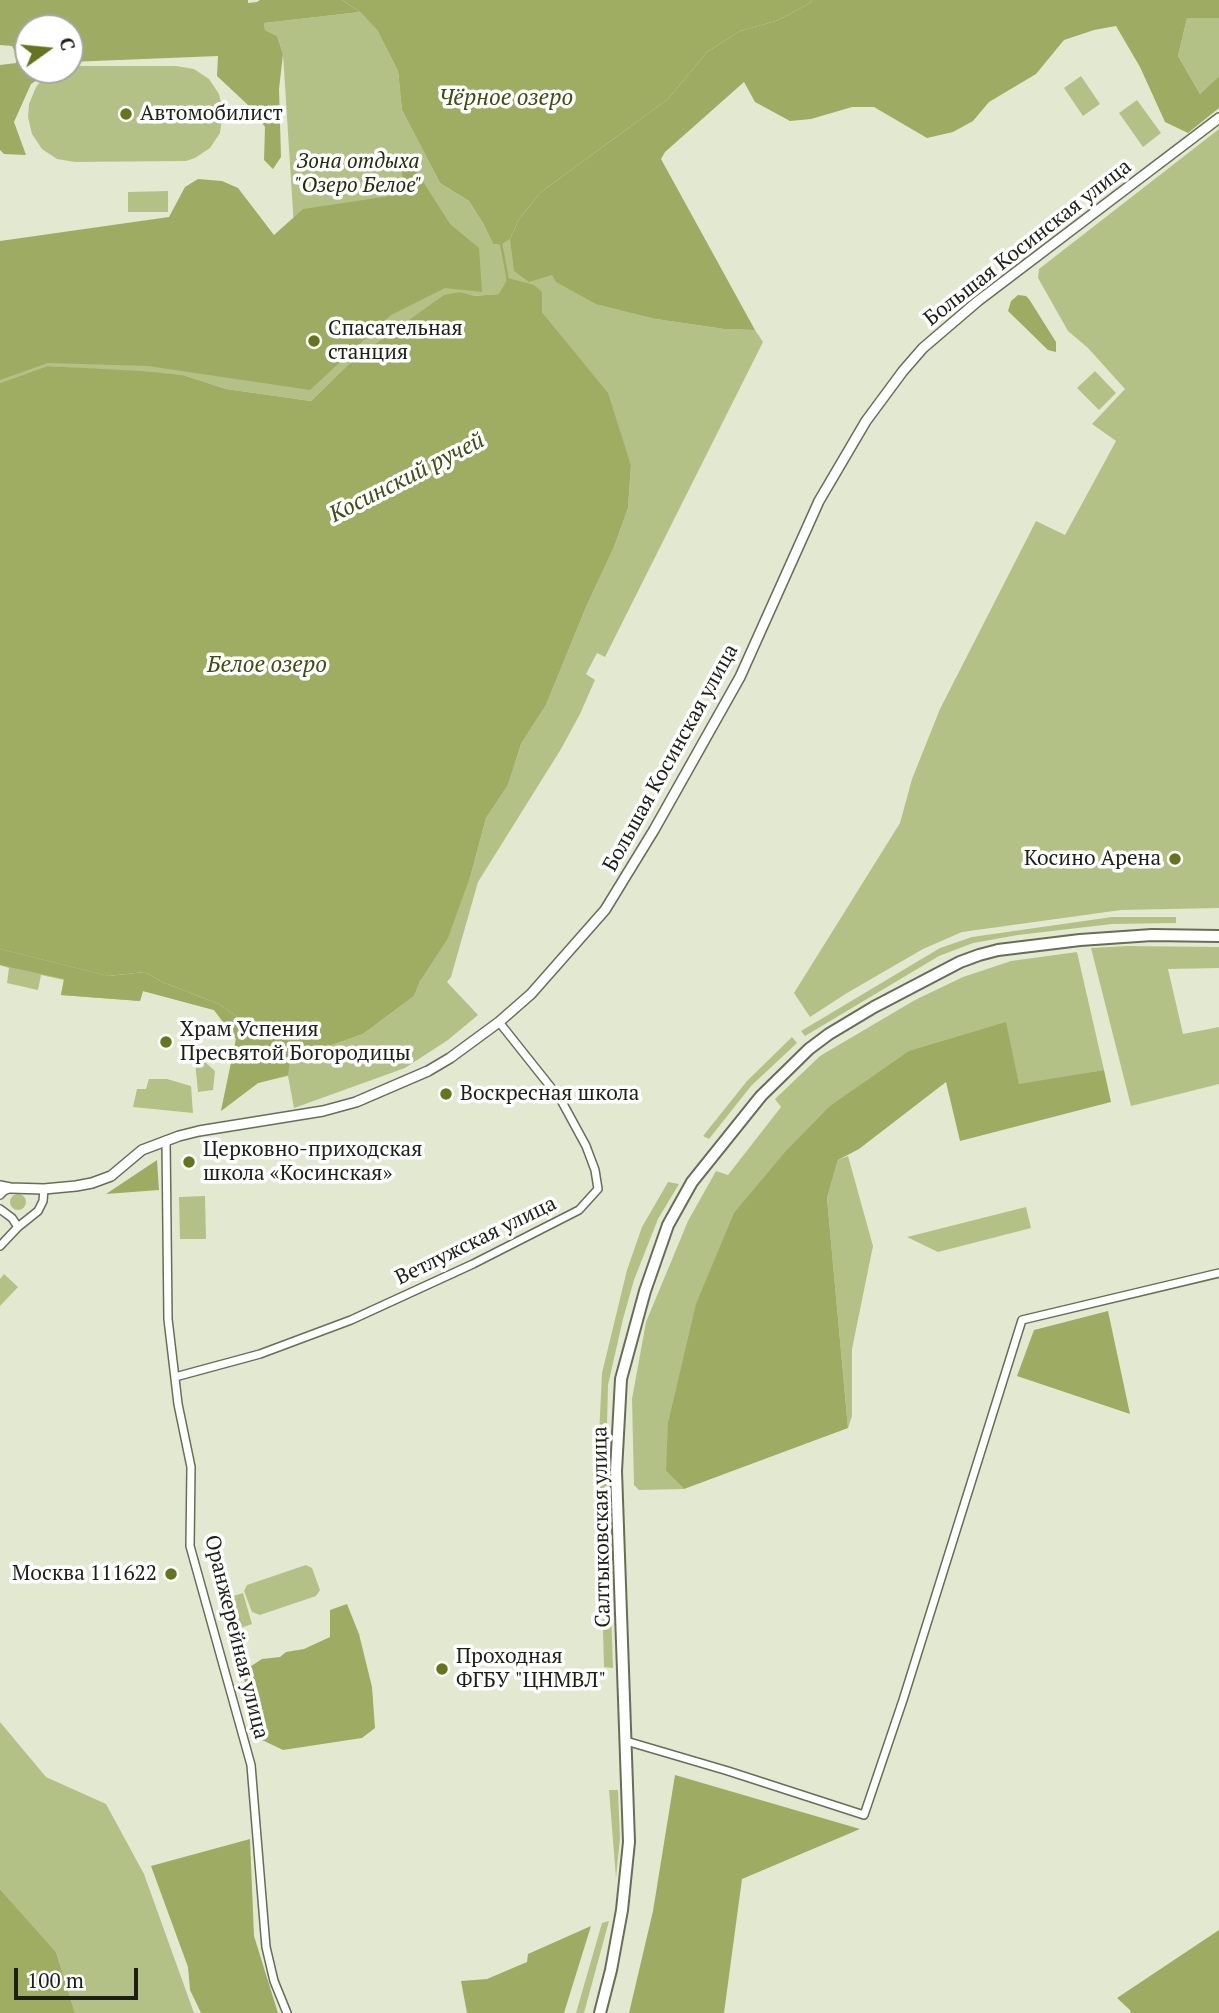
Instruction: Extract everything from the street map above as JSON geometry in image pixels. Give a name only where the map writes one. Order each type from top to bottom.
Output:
[{"type":"main road","name":"Салтыковская улица","points":[[600,2013],[622,1910],[629,1842],[616,1471],[621,1379],[645,1291],[668,1225],[692,1182],[761,1096],[809,1049],[874,1007],[960,962],[998,950],[1080,940],[1152,935],[1219,936]]},
{"type":"main road","name":"Салтыковская улица","points":[[593,2013],[622,1910]]},
{"type":"street","name":"Большая Косинская улица","points":[[5,1187],[44,1189],[102,1180],[111,1176],[142,1150],[166,1140],[199,1131],[323,1111],[356,1101],[428,1071],[450,1058],[499,1022],[531,994],[605,910],[654,830],[740,677],[819,501],[866,421],[904,371],[923,348],[978,301],[1219,118]]},
{"type":"street","name":"Ветлужская улица","points":[[175,1377],[260,1354],[351,1320],[472,1264],[579,1210],[598,1189],[595,1170],[586,1146],[561,1100],[499,1022]]},
{"type":"street","name":"Оранжерейная улица","points":[[166,1140],[169,1319],[178,1404],[191,1467],[190,1546],[251,1765],[266,1947],[274,1981],[287,2013]]},
{"type":"street","points":[[0,1195],[5,1187]]},
{"type":"street","points":[[0,1246],[38,1211],[43,1201],[44,1189]]},
{"type":"street","points":[[0,1209],[12,1218],[18,1227]]},
{"type":"street","points":[[626,1741],[864,1815],[903,1700],[1022,1320],[1219,1273]]},
{"type":"green space","name":"Зона отдыха \"Озеро Белое\"","points":[[360,12],[377,30],[398,71],[402,110],[440,183],[469,201],[493,244],[501,245],[510,239],[540,253],[656,319],[724,329],[755,330],[763,342],[605,657],[597,653],[586,674],[595,680],[580,714],[478,882],[451,977],[447,982],[478,1015],[448,1040],[405,1068],[294,1108],[288,1076],[258,1083],[221,1111],[236,1039],[214,1010],[143,991],[140,1001],[61,995],[64,980],[41,975],[38,990],[7,983],[9,968],[0,965],[0,949],[108,976],[329,1046],[363,1034],[414,996],[471,874],[486,818],[508,785],[521,744],[546,705],[628,508],[631,465],[607,393],[542,312],[499,294],[473,296],[461,292],[353,360],[311,401],[226,389],[183,375],[47,366],[0,383],[0,356],[296,259],[283,54],[277,36],[265,30],[264,23]]},
{"type":"green space","points":[[1187,18],[1219,18],[1219,76],[1200,94],[1178,56]]},
{"type":"green space","name":"Автомобилист","points":[[84,66],[176,66],[194,69],[209,79],[219,94],[223,112],[220,133],[210,148],[186,161],[75,162],[57,159],[42,149],[32,134],[28,117],[29,104],[39,84],[84,84]]},
{"type":"green space","points":[[1081,76],[1100,104],[1083,116],[1064,88]]},
{"type":"green space","points":[[1137,100],[1161,133],[1143,147],[1119,113]]},
{"type":"green space","points":[[1219,129],[1219,908],[1121,910],[962,932],[923,949],[810,1017],[794,993],[900,823],[912,779],[940,709],[1036,521],[1065,535],[1116,441],[1092,424],[1125,389],[1088,348],[1068,331],[1038,278],[1039,269]]},
{"type":"green space","points":[[168,191],[168,212],[128,212],[128,192]]},
{"type":"green space","points":[[1095,371],[1116,393],[1099,410],[1077,388]]},
{"type":"green space","points":[[1112,917],[1176,917],[1176,923],[1112,924],[973,943],[939,956],[805,1036],[801,1031],[940,948],[972,937]]},
{"type":"green space","points":[[1219,947],[1219,968],[1168,969],[1183,1034],[1219,1027],[1219,1084],[1131,1106],[1091,948]]},
{"type":"green space","points":[[1077,952],[1104,1070],[1019,1085],[1005,1023],[830,1106],[666,1471],[684,1489],[639,1490],[634,1485],[632,1399],[646,1322],[688,1221],[716,1171],[728,1175],[781,1107],[775,1099],[820,1056],[915,1000],[963,977],[1011,961]]},
{"type":"green space","points":[[792,1037],[797,1043],[751,1086],[709,1139],[703,1136],[747,1081]]},
{"type":"green space","points":[[194,1052],[215,1071],[213,1090],[198,1092]]},
{"type":"green space","points":[[149,1079],[167,1079],[191,1086],[193,1113],[133,1107],[137,1089],[146,1089]]},
{"type":"green space","points":[[848,1156],[873,1246],[852,1349],[852,1416],[848,1428],[827,1198],[838,1160]]},
{"type":"green space","points":[[668,1182],[679,1184],[658,1219],[634,1280],[608,1385],[606,1465],[613,1668],[604,1667],[598,1457],[602,1373],[627,1270],[642,1227]]},
{"type":"green space","points":[[15,1194],[21,1194],[26,1202],[24,1208],[15,1210],[10,1205],[10,1199]]},
{"type":"green space","points":[[205,1196],[206,1239],[180,1239],[179,1197]]},
{"type":"green space","points":[[1026,1207],[1031,1228],[938,1252],[907,1237]]},
{"type":"green space","points":[[4,1274],[18,1287],[0,1306],[0,1279]]},
{"type":"green space","points":[[306,1565],[312,1568],[320,1590],[316,1596],[260,1615],[252,1612],[244,1591],[247,1585]]},
{"type":"green space","points":[[243,1593],[252,1624],[234,1630],[224,1599]]},
{"type":"green space","points":[[0,1722],[46,1777],[106,1804],[144,1874],[194,2013],[75,2013],[56,1952],[0,1889]]},
{"type":"green space","points":[[609,1790],[618,1790],[620,1838],[616,1878]]},
{"type":"green space","points":[[609,1921],[584,2013],[576,2013],[602,1923]]},
{"type":"shaded area","points":[[0,0],[248,0],[248,3],[260,0],[342,0],[360,12],[264,23],[265,30],[277,36],[283,54],[279,89],[281,157],[273,169],[264,160],[265,127],[248,105],[217,76],[218,56],[84,61],[84,14],[14,14],[14,50],[12,46],[0,45]]},
{"type":"shaded area","points":[[812,0],[1219,0],[1219,18],[1187,18],[1178,56],[1200,94],[1219,76],[1219,108],[1188,133],[1165,122],[1140,67],[1116,26],[1064,40],[1036,74],[989,102],[973,121],[953,132],[927,138],[874,107],[852,107],[811,119],[790,121],[755,102],[744,82],[665,152],[661,159],[755,330],[724,329],[656,319],[596,304],[556,282],[552,275],[529,282],[514,271],[510,239],[519,219],[541,192],[668,99],[707,52],[740,31],[779,20]]},
{"type":"shaded area","points":[[14,63],[14,84],[31,84],[14,122],[26,155],[4,154],[0,150],[0,65]]},
{"type":"shaded area","points":[[412,164],[450,224],[479,248],[482,292],[445,288],[391,315],[310,390],[148,366],[48,363],[0,380],[0,241],[169,217],[185,187],[198,179],[222,181],[238,188],[274,235],[303,209],[403,194],[402,165]]},
{"type":"shaded area","points":[[1018,295],[1029,299],[1056,342],[1056,352],[1048,350],[1008,311],[1011,301]]},
{"type":"shaded area","points":[[0,949],[108,976],[145,972],[162,982],[219,1004],[291,1052],[288,1075],[258,1083],[221,1111],[236,1039],[214,1010],[143,991],[140,1001],[61,995],[64,979],[0,965]]},
{"type":"shaded area","points":[[1006,1022],[1019,1084],[1104,1070],[1111,1102],[960,1141],[946,1082],[859,1149],[838,1160],[827,1198],[848,1428],[684,1489],[666,1471],[668,1423],[696,1304],[734,1213],[785,1152],[830,1106],[909,1051]]},
{"type":"shaded area","points":[[157,1160],[159,1190],[106,1194]]},
{"type":"shaded area","points":[[1108,1311],[1130,1414],[1017,1376],[1034,1330]]},
{"type":"shaded area","points":[[347,1604],[359,1634],[372,1687],[375,1728],[362,1738],[283,1750],[262,1740],[242,1672],[262,1659],[280,1657],[286,1652],[304,1649],[330,1637],[330,1610]]},
{"type":"shaded area","points":[[675,1775],[860,1829],[742,1879],[724,2013],[629,2013],[653,1911]]},
{"type":"shaded area","points":[[250,1839],[254,1936],[278,2013],[201,2013],[190,1990],[188,1967],[151,1866]]},
{"type":"shaded area","points":[[591,1926],[564,2013],[467,2013],[461,1981],[487,1979],[527,1962],[528,1954]]},
{"type":"shaded area","points":[[1219,1930],[1219,2013],[1131,2013],[1117,1998]]},
{"type":"water","name":"Чёрное озеро","points":[[342,0],[812,0],[779,20],[740,31],[707,52],[668,99],[541,192],[519,219],[510,239],[501,245],[493,244],[469,201],[440,183],[402,110],[398,71],[377,30],[360,12]]},
{"type":"water","name":"Белое озеро","points":[[508,278],[534,285],[542,292],[542,312],[608,393],[631,465],[628,508],[546,705],[521,744],[508,785],[486,818],[471,874],[448,938],[420,981],[414,996],[363,1034],[329,1046],[291,1052],[219,1004],[162,982],[145,972],[108,976],[0,949],[0,383],[47,366],[141,371],[183,375],[226,389],[311,401],[353,360],[444,295],[461,292],[474,296],[499,294]]},
{"type":"water","points":[[0,1889],[56,1952],[75,2013],[0,2013]]},
{"type":"waterway","name":"Косинский ручей","points":[[501,243],[508,281]]},
{"type":"place","name":"Автомобилист","points":[[126,114]]},
{"type":"place","name":"Спасательная станция","points":[[314,341]]},
{"type":"place","name":"Косино Арена","points":[[1175,859]]},
{"type":"place","name":"Храм Успения Пресвятой Богородицы","points":[[166,1042]]},
{"type":"place","name":"Воскресная школа","points":[[446,1094]]},
{"type":"place","name":"Церковно-приходская школа «Косинская»","points":[[189,1162]]},
{"type":"place","name":"Москва 111622","points":[[171,1574]]},
{"type":"place","name":"Проходная ФГБУ \"ЦНМВЛ\"","points":[[442,1669]]}]
